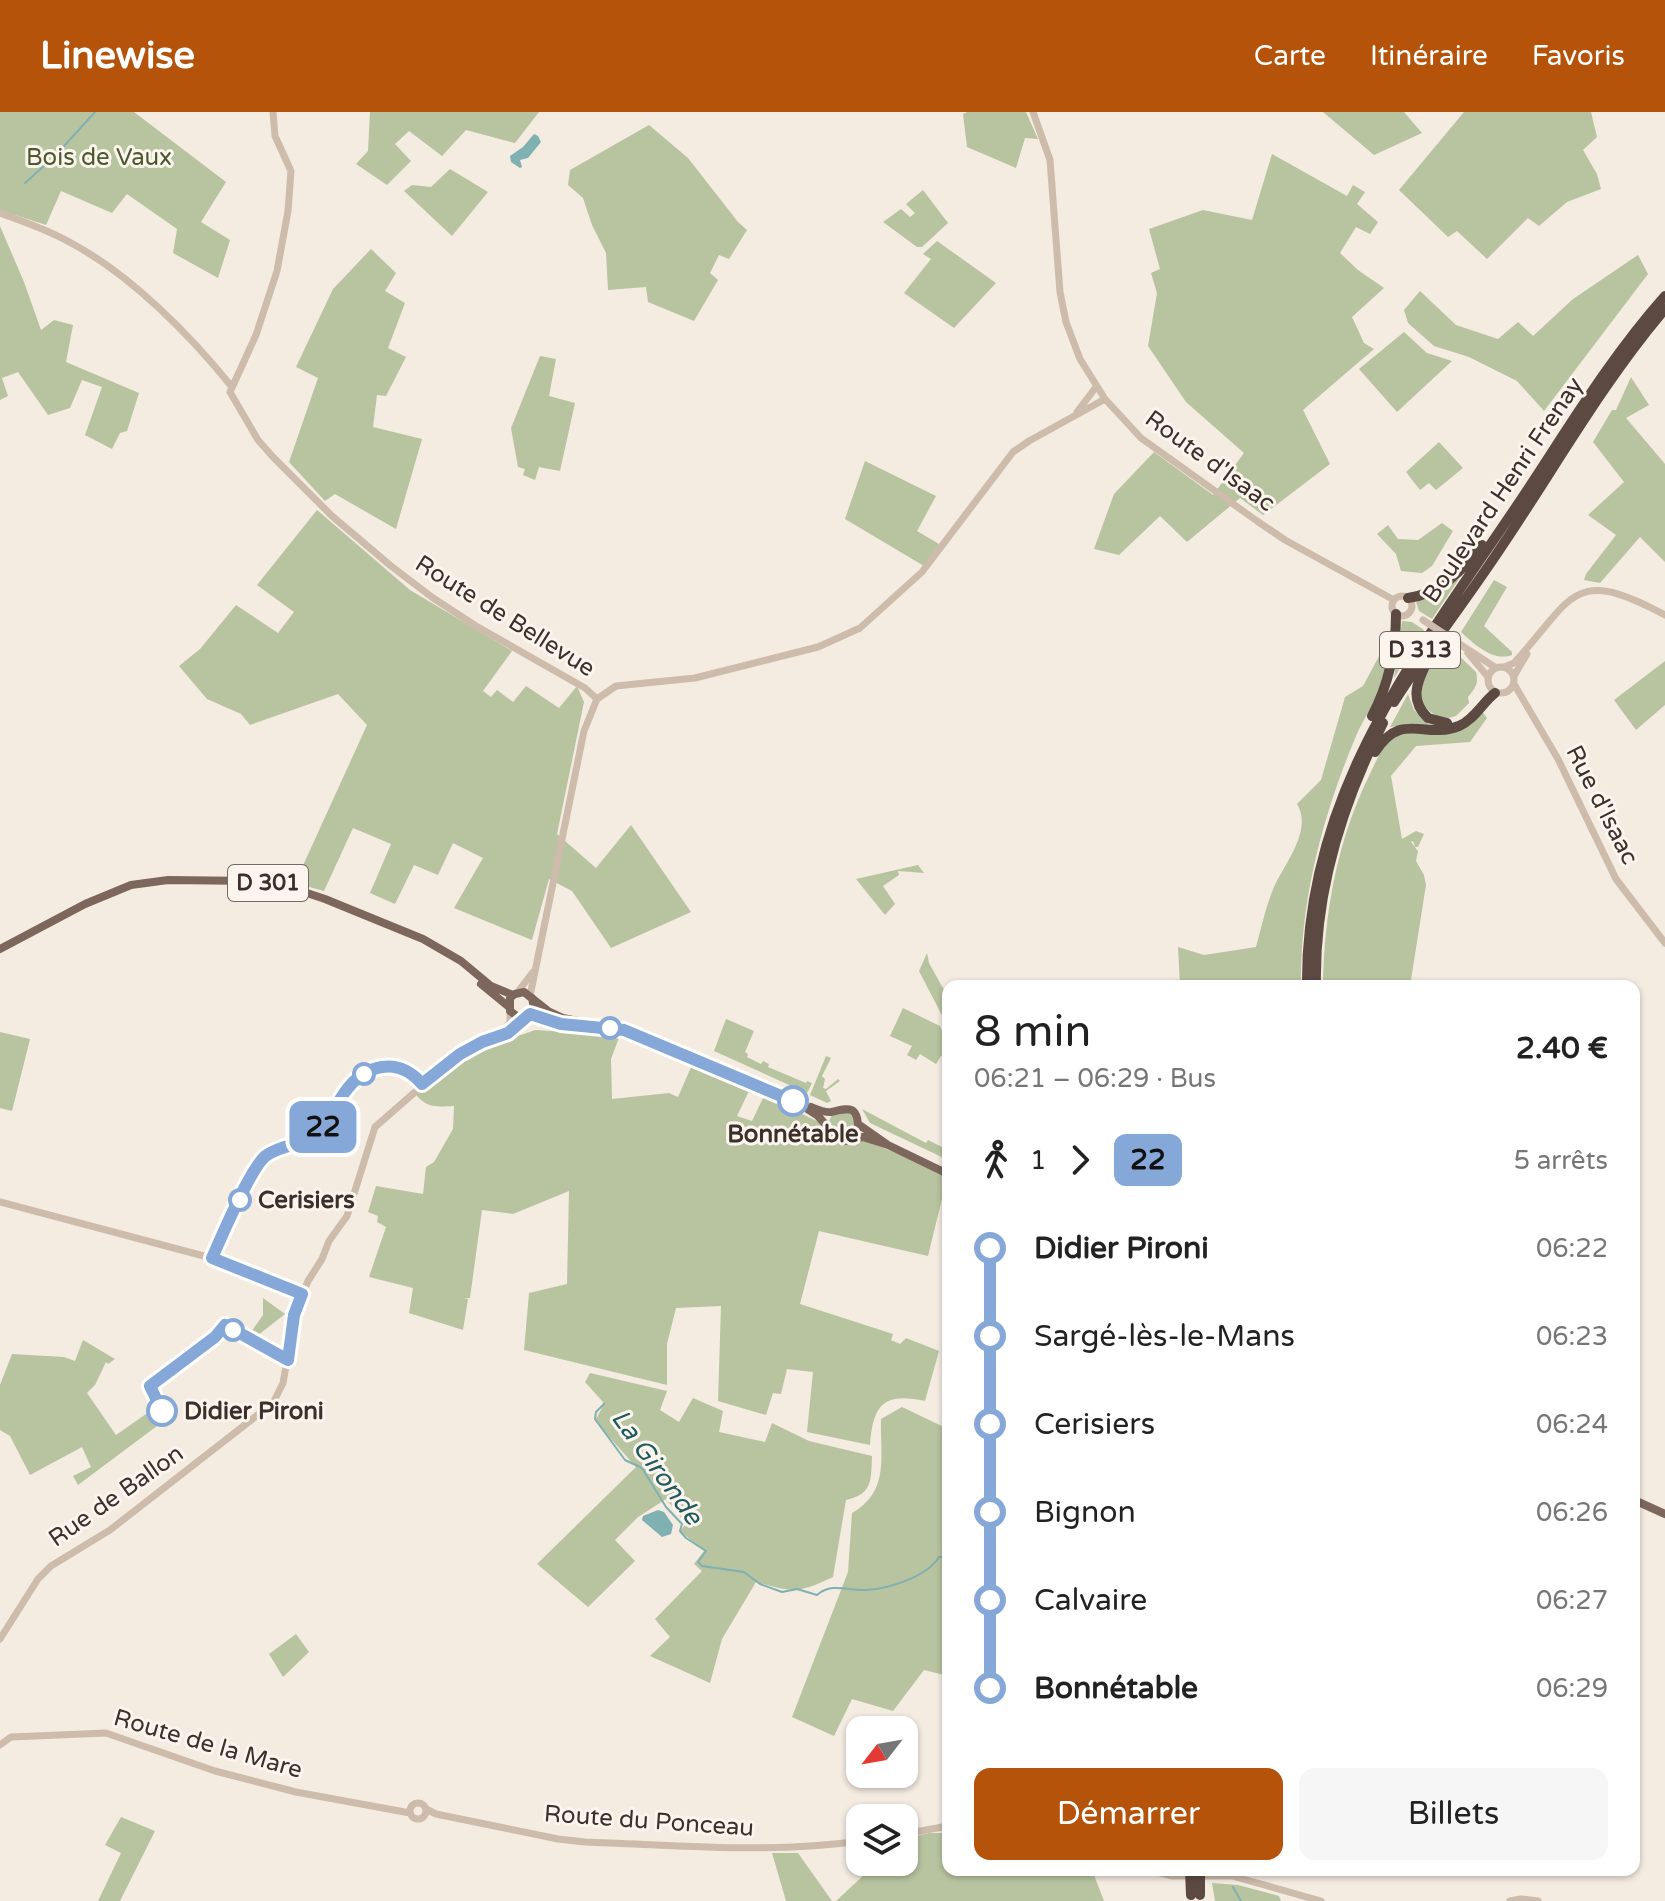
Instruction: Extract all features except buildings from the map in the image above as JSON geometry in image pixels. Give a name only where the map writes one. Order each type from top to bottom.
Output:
[{"type":"highway","name":"Boulevard Henri Frenay","points":[[1307,980],[1322,863],[1333,818],[1396,686],[1620,352],[1665,296]]},
{"type":"highway","name":"Boulevard Henri Frenay","points":[[1316,980],[1317,940],[1329,864],[1355,774],[1393,705],[1502,547],[1587,414],[1665,309]]},
{"type":"highway","name":"D 313","points":[[1408,598],[1431,591],[1458,574],[1504,524]]},
{"type":"highway","name":"D 313","points":[[1355,774],[1359,746],[1388,681],[1396,614]]},
{"type":"highway","name":"D 313","points":[[1440,636],[1419,678],[1416,692],[1416,701],[1424,715],[1438,723],[1455,722],[1494,687]]},
{"type":"highway","name":"D 313","points":[[1355,774],[1391,732],[1409,727],[1446,729],[1462,725],[1494,687]]},
{"type":"highway","points":[[1191,1876],[1196,1898]]},
{"type":"highway","points":[[1196,1898],[1199,1876]]},
{"type":"main road","name":"D 301","points":[[0,949],[85,904],[131,885],[168,880],[256,881],[289,887],[412,934],[451,956],[491,986],[515,994]]},
{"type":"main road","name":"D 301","points":[[451,956],[509,1009]]},
{"type":"main road","points":[[624,1030],[518,1017],[509,1009],[515,994],[531,997],[563,1018],[624,1030],[798,1103],[831,1112],[840,1108],[849,1109],[856,1115],[858,1124],[851,1138]]},
{"type":"main road","points":[[527,1016],[534,1008],[531,997]]},
{"type":"main road","points":[[798,1103],[818,1116],[833,1138],[844,1141],[863,1137],[888,1145],[942,1171]]},
{"type":"main road","points":[[826,1125],[831,1112]]},
{"type":"main road","points":[[858,1124],[888,1145]]},
{"type":"main road","points":[[1640,1503],[1665,1514]]},
{"type":"street","points":[[231,390],[256,335],[277,271],[288,211],[291,171],[275,136],[273,112]]},
{"type":"street","name":"Route d'Isaac","points":[[1033,112],[1050,160],[1062,306],[1076,350],[1096,387],[1141,438],[1257,521],[1285,540],[1394,600]]},
{"type":"street","name":"Route de Bellevue","points":[[0,213],[71,242],[173,320],[231,390],[258,440],[273,457],[332,516],[391,566],[433,598],[585,688],[597,699]]},
{"type":"street","points":[[1076,414],[1096,387]]},
{"type":"street","points":[[531,997],[584,731],[597,699],[616,686],[695,678],[818,647],[860,628],[933,559],[1013,452],[1105,399]]},
{"type":"street","points":[[1500,668],[1514,663],[1566,600],[1586,591],[1600,590],[1629,597],[1665,615]]},
{"type":"street","points":[[1408,598],[1411,611],[1405,616],[1396,614],[1392,609],[1394,600],[1408,598]]},
{"type":"street","points":[[1411,611],[1500,668]]},
{"type":"street","points":[[1494,687],[1514,680],[1537,637]]},
{"type":"street","points":[[1458,643],[1494,687]]},
{"type":"street","points":[[1494,687],[1500,668]]},
{"type":"street","name":"Rue d'Isaac","points":[[1500,668],[1514,680],[1534,721],[1558,759],[1616,879],[1665,943]]},
{"type":"street","name":"Rue d'Isaac","points":[[1494,687],[1518,702],[1534,721]]},
{"type":"street","points":[[515,994],[534,971]]},
{"type":"street","points":[[0,1202],[212,1258],[302,1294],[329,1241],[347,1216],[375,1127],[445,1065],[506,1028],[510,1022],[509,1009]]},
{"type":"street","points":[[482,1042],[508,1033],[527,1016]]},
{"type":"street","name":"Rue de Ballon","points":[[0,1639],[32,1587],[51,1566],[110,1530],[273,1403],[283,1383],[294,1315],[302,1294]]},
{"type":"street","name":"Route de la Mare","points":[[0,1745],[11,1737],[106,1733],[215,1771],[296,1792],[410,1810]]},
{"type":"street","points":[[419,1804],[425,1812],[417,1819],[410,1810],[419,1804]]},
{"type":"street","name":"Route du Ponceau","points":[[425,1812],[585,1842],[775,1849],[846,1843]]},
{"type":"street","points":[[918,1831],[942,1827]]},
{"type":"street","points":[[1172,1876],[1232,1876],[1321,1901]]},
{"type":"street","points":[[1510,1901],[1538,1901]]},
{"type":"green space","name":"Bois de Vaux","points":[[0,112],[134,112],[226,182],[201,222],[230,240],[218,278],[173,253],[177,229],[127,194],[112,213],[61,191],[46,225],[0,210]]},
{"type":"green space","points":[[370,112],[539,112],[515,143],[466,130],[442,156],[409,131],[395,144],[411,161],[387,185],[356,164],[368,151]]},
{"type":"green space","points":[[1026,112],[1038,139],[1025,138],[1016,168],[967,147],[963,114]]},
{"type":"green space","points":[[1323,112],[1404,112],[1422,133],[1374,155]]},
{"type":"green space","points":[[1464,112],[1591,112],[1597,137],[1583,150],[1597,174],[1601,189],[1567,202],[1539,226],[1528,218],[1487,259],[1457,231],[1448,237],[1399,190]]},
{"type":"green space","points":[[649,125],[688,158],[747,230],[729,259],[719,255],[710,273],[718,280],[694,321],[648,302],[646,287],[608,290],[606,253],[583,198],[568,185],[570,170]]},
{"type":"green space","points":[[1272,154],[1347,196],[1353,185],[1365,192],[1357,204],[1378,222],[1370,234],[1356,227],[1340,253],[1384,288],[1352,317],[1364,343],[1374,349],[1303,410],[1330,464],[1263,515],[1240,498],[1187,542],[1160,516],[1119,555],[1094,549],[1114,494],[1154,452],[1213,495],[1244,453],[1186,402],[1148,346],[1157,293],[1151,273],[1160,269],[1149,229],[1203,210],[1252,220]]},
{"type":"green space","points":[[450,169],[488,192],[452,236],[404,191],[412,185],[431,187]]},
{"type":"green space","points":[[923,190],[948,223],[922,247],[917,247],[883,222],[901,209],[910,217],[915,213],[906,204]]},
{"type":"green space","points":[[0,226],[41,330],[54,320],[73,325],[66,362],[139,393],[127,431],[120,433],[112,449],[85,435],[102,387],[82,380],[70,408],[48,415],[18,372],[2,378],[8,396],[0,400]]},
{"type":"green space","points":[[937,241],[996,283],[954,328],[904,293],[931,259],[923,254]]},
{"type":"green space","points":[[371,249],[396,273],[385,291],[405,303],[388,348],[406,357],[386,396],[377,395],[373,427],[422,439],[396,529],[335,494],[325,501],[289,462],[318,378],[296,367],[333,289]]},
{"type":"green space","points":[[1638,255],[1648,274],[1544,411],[1517,381],[1469,357],[1434,346],[1408,323],[1404,310],[1420,291],[1456,325],[1498,339],[1518,322],[1533,336],[1573,299]]},
{"type":"green space","points":[[1404,332],[1427,353],[1452,361],[1397,412],[1359,369]]},
{"type":"green space","points":[[540,356],[556,359],[549,396],[575,403],[560,471],[539,467],[535,480],[523,475],[525,469],[518,467],[511,428]]},
{"type":"green space","points":[[1631,377],[1649,405],[1626,418],[1665,464],[1665,562],[1640,537],[1600,583],[1584,580],[1616,535],[1588,515],[1624,482],[1593,442],[1612,410],[1616,410]]},
{"type":"green space","points":[[1439,442],[1463,468],[1436,490],[1429,483],[1420,490],[1406,472]]},
{"type":"green space","points":[[865,461],[936,496],[917,531],[939,544],[924,566],[845,519]]},
{"type":"green space","points":[[317,510],[410,590],[512,651],[483,691],[491,697],[497,690],[513,702],[526,686],[559,708],[577,686],[584,702],[557,834],[596,868],[631,825],[691,912],[611,948],[572,891],[549,879],[532,940],[454,908],[483,858],[453,843],[438,875],[414,865],[395,904],[370,893],[391,844],[353,828],[324,891],[295,883],[367,725],[338,694],[250,725],[241,714],[207,699],[179,666],[200,649],[236,605],[278,633],[294,612],[257,585]]},
{"type":"green space","points":[[1442,523],[1453,531],[1432,566],[1422,573],[1401,571],[1396,554],[1377,534],[1388,525],[1398,539],[1418,540]]},
{"type":"green space","points":[[1459,579],[1432,619],[1419,611],[1416,602]]},
{"type":"green space","points":[[1494,580],[1507,587],[1484,626],[1512,652],[1512,655],[1505,657],[1484,651],[1461,632]]},
{"type":"green space","points":[[1402,621],[1412,622],[1424,630],[1394,678]]},
{"type":"green space","points":[[1392,632],[1386,675],[1356,736],[1324,827],[1309,889],[1301,980],[1180,980],[1178,947],[1204,955],[1256,947],[1272,892],[1299,838],[1302,826],[1297,804],[1321,780],[1345,697],[1363,686]]},
{"type":"green space","points":[[1445,642],[1476,672],[1477,680],[1468,697],[1469,703],[1456,716],[1445,719],[1431,712],[1421,695],[1426,674]]},
{"type":"green space","points":[[1665,661],[1665,705],[1636,730],[1614,700]]},
{"type":"green space","points":[[1408,694],[1414,710],[1429,724],[1390,727]]},
{"type":"green space","points":[[1481,710],[1487,718],[1470,742],[1416,746],[1391,776],[1402,839],[1416,831],[1424,834],[1418,847],[1411,842],[1418,851],[1416,861],[1426,885],[1411,980],[1323,980],[1334,878],[1348,826],[1378,757],[1390,740],[1402,732],[1451,732]]},
{"type":"green space","points":[[918,865],[924,873],[898,871],[899,875],[883,886],[895,904],[885,915],[856,879]]},
{"type":"green space","points":[[927,953],[942,986],[942,1015],[919,971]]},
{"type":"green space","points":[[903,1008],[940,1026],[942,1056],[936,1064],[920,1054],[916,1060],[907,1055],[912,1046],[890,1036]]},
{"type":"green space","points":[[726,1019],[754,1031],[745,1052],[747,1057],[812,1083],[807,1093],[714,1051]]},
{"type":"green space","points":[[503,1028],[521,1035],[535,1030],[620,1035],[611,1059],[612,1099],[669,1093],[678,1097],[692,1065],[749,1091],[737,1116],[752,1121],[764,1096],[819,1122],[825,1135],[837,1144],[864,1140],[942,1172],[942,1199],[928,1256],[819,1231],[800,1304],[893,1334],[891,1340],[900,1344],[906,1338],[939,1351],[925,1401],[900,1398],[883,1404],[874,1420],[870,1445],[807,1432],[813,1372],[787,1369],[781,1394],[773,1393],[766,1415],[718,1401],[721,1306],[676,1308],[667,1344],[667,1385],[524,1350],[529,1293],[567,1284],[569,1191],[513,1214],[482,1210],[470,1298],[464,1298],[468,1299],[463,1330],[409,1313],[413,1288],[369,1277],[386,1227],[377,1222],[378,1216],[368,1212],[376,1186],[423,1194],[426,1167],[434,1162],[453,1129],[454,1106],[430,1105],[412,1090],[440,1067]]},
{"type":"green space","points":[[0,1032],[30,1039],[12,1111],[0,1108]]},
{"type":"green space","points":[[826,1056],[831,1058],[822,1076],[825,1079],[823,1088],[826,1089],[838,1079],[840,1081],[826,1091],[831,1101],[827,1103],[810,1095]]},
{"type":"green space","points":[[862,1109],[926,1143],[928,1140],[942,1147],[942,1157],[870,1123]]},
{"type":"green space","points":[[842,1111],[851,1115],[855,1124],[851,1133],[842,1137],[833,1133],[829,1124],[833,1115]]},
{"type":"green space","points":[[263,1298],[285,1314],[257,1336],[251,1332],[263,1315]]},
{"type":"green space","points":[[83,1340],[115,1359],[108,1364],[106,1362],[95,1385],[87,1393],[116,1435],[156,1407],[161,1423],[78,1485],[73,1476],[91,1467],[82,1447],[30,1475],[10,1436],[0,1430],[0,1385],[12,1354],[64,1357],[75,1361]]},
{"type":"green space","points":[[590,1373],[667,1391],[660,1410],[679,1422],[693,1398],[723,1411],[719,1432],[765,1442],[772,1423],[809,1441],[872,1456],[869,1485],[861,1494],[846,1500],[833,1577],[795,1590],[756,1582],[722,1639],[710,1683],[650,1656],[670,1637],[655,1619],[702,1571],[694,1564],[704,1551],[680,1531],[686,1524],[666,1499],[638,1517],[615,1540],[635,1561],[588,1607],[537,1564],[636,1467],[595,1421],[603,1402],[585,1382]]},
{"type":"green space","points":[[902,1407],[942,1426],[942,1674],[924,1670],[893,1711],[852,1699],[834,1736],[792,1717],[848,1572],[852,1513],[864,1504],[878,1484],[881,1419]]},
{"type":"green space","points":[[296,1634],[309,1652],[283,1677],[269,1654]]},
{"type":"green space","points":[[121,1817],[155,1831],[120,1901],[98,1901],[121,1853],[105,1845]]},
{"type":"green space","points":[[942,1833],[942,1876],[1094,1876],[1104,1901],[836,1901],[863,1876],[918,1876],[918,1836]]},
{"type":"green space","points":[[772,1853],[798,1853],[832,1901],[786,1901]]},
{"type":"green space","points":[[1212,1883],[1238,1885],[1279,1896],[1281,1901],[1215,1901]]},
{"type":"water","points":[[534,134],[541,142],[528,158],[520,160],[520,168],[511,162],[510,156]]},
{"type":"water","points":[[658,1510],[664,1512],[673,1525],[671,1534],[662,1537],[642,1520],[643,1516]]},
{"type":"waterway","points":[[25,183],[95,112]]},
{"type":"waterway","name":"La Gironde","points":[[604,1404],[596,1412],[595,1419],[625,1460],[642,1468],[666,1507],[682,1524],[680,1531],[706,1551],[698,1562],[702,1566],[744,1572],[760,1584],[782,1592],[797,1589],[817,1595],[834,1588],[866,1590],[896,1584],[916,1576],[942,1557]]},
{"type":"waterway","name":"La Gironde","points":[[1233,1887],[1241,1901]]},
{"type":"bus line","name":"22","points":[[162,1411],[150,1386],[215,1337],[225,1325],[288,1360],[294,1315],[302,1294],[212,1258],[258,1162],[275,1150],[316,1135],[345,1091],[371,1070],[384,1065],[397,1066],[422,1084],[460,1054],[508,1033],[530,1014],[561,1024],[624,1030],[793,1101]]},
{"type":"place","name":"Bonnétable","points":[[793,1101]]},
{"type":"place","name":"Cerisiers","points":[[240,1200]]},
{"type":"place","name":"Didier Pironi","points":[[162,1411]]}]
